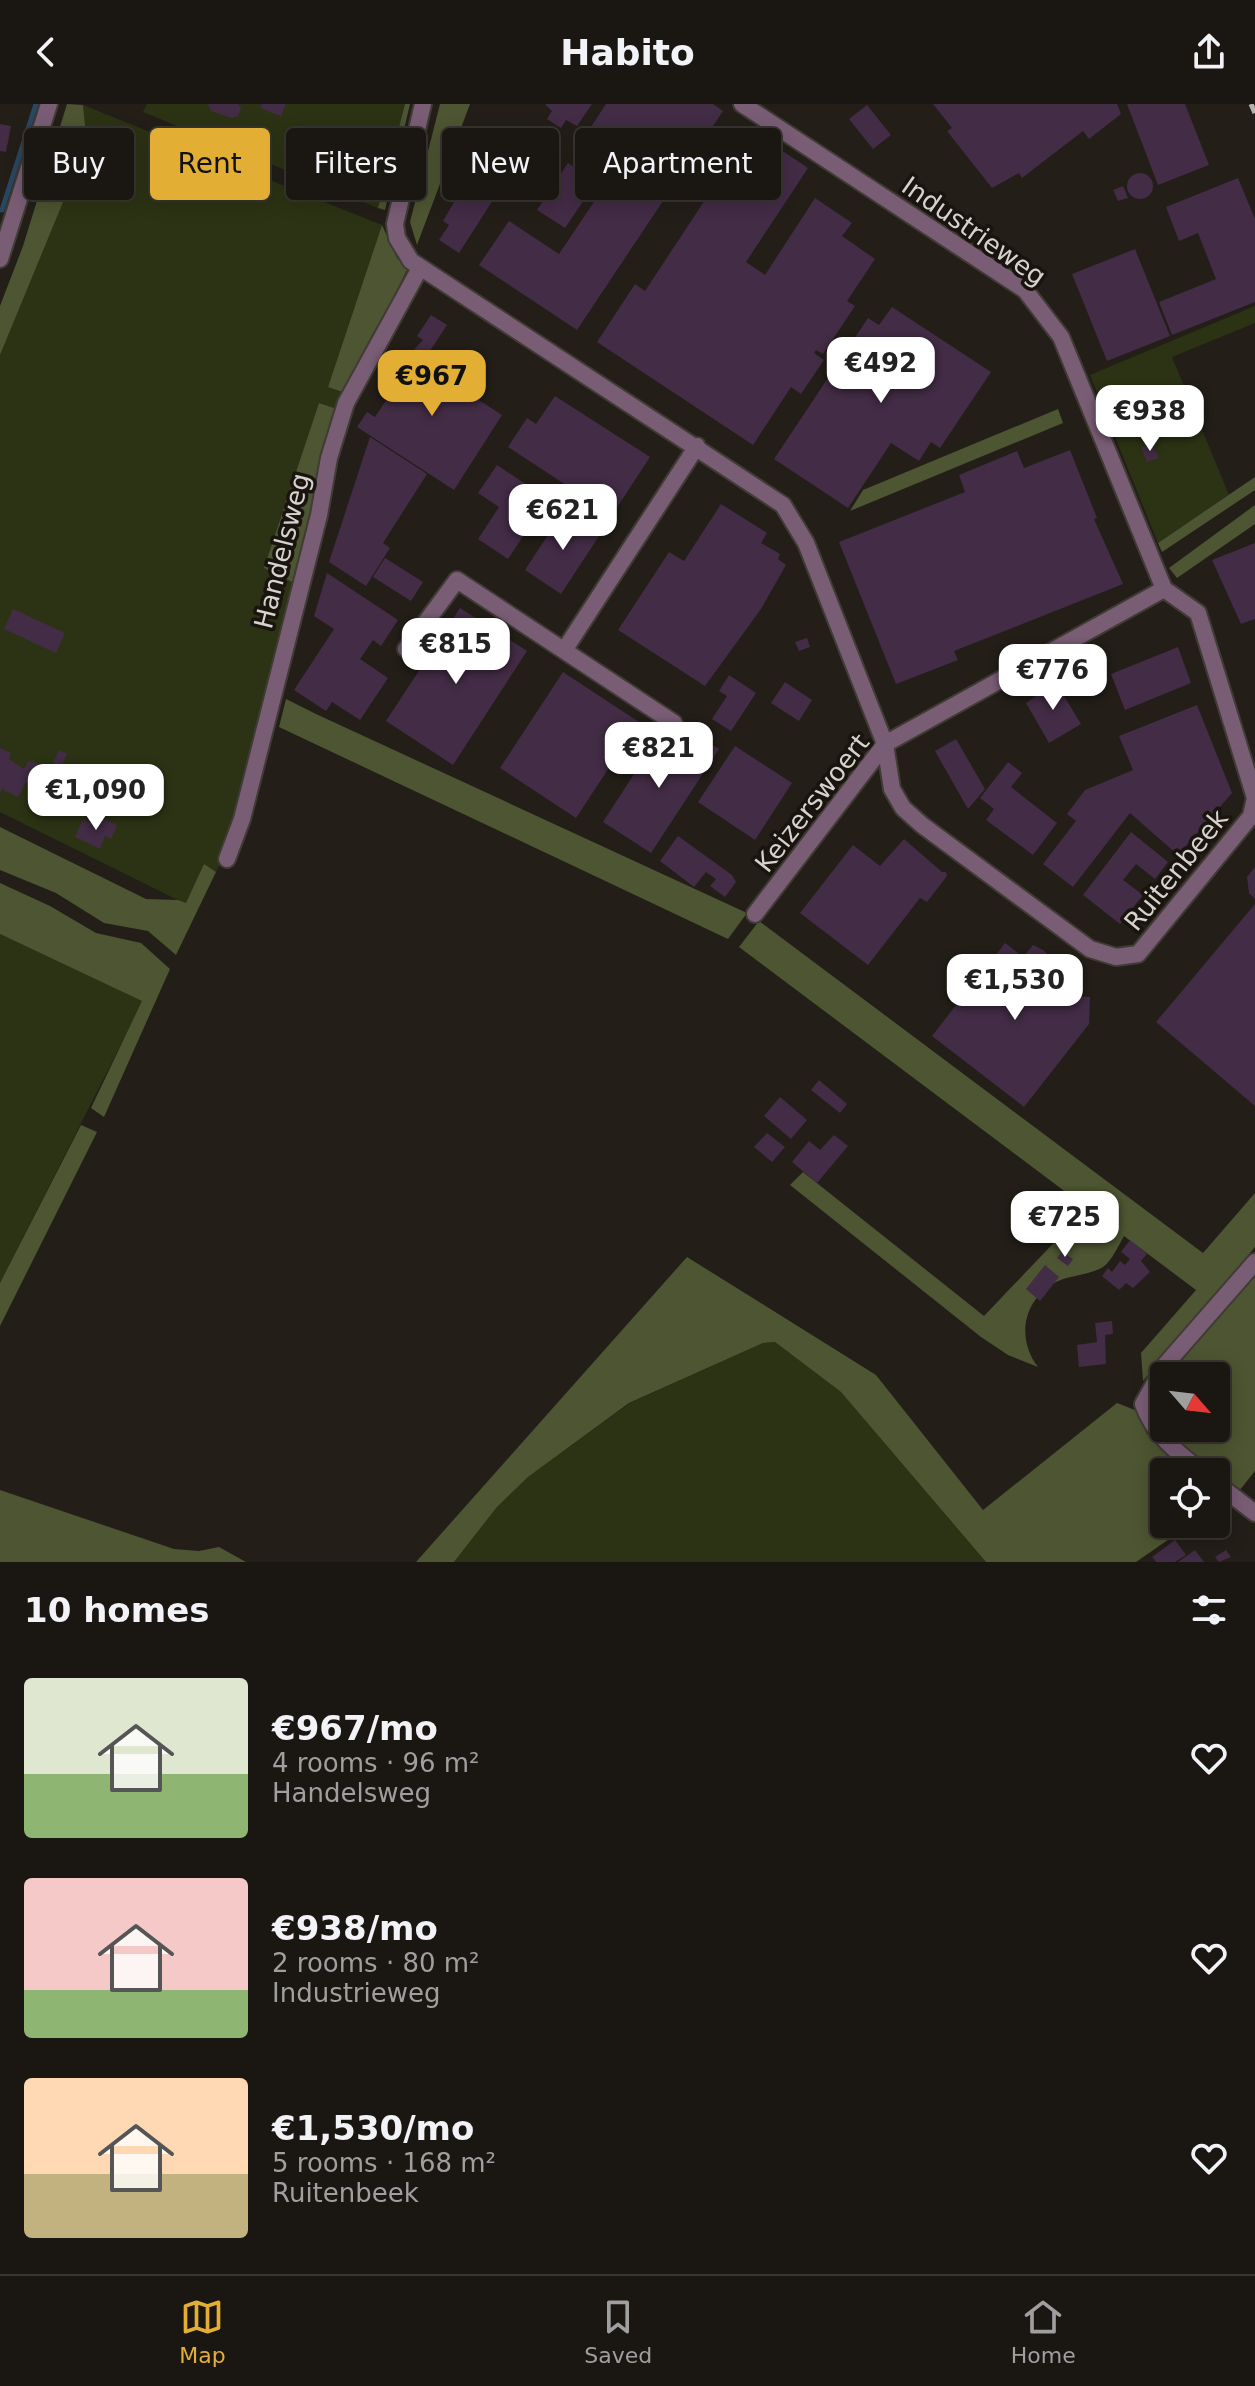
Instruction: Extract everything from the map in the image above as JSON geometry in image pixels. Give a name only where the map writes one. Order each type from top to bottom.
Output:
[{"type":"street","points":[[0,259],[49,104]]},
{"type":"street","points":[[423,104],[395,224],[403,251],[420,268],[783,505],[796,523],[885,744]]},
{"type":"street","name":"Industrieweg","points":[[742,104],[1025,290],[1045,312],[1061,337],[1164,589]]},
{"type":"street","name":"Handelsweg","points":[[227,859],[242,819],[319,515],[329,458],[346,403],[420,268]]},
{"type":"street","points":[[565,649],[697,446]]},
{"type":"street","points":[[406,649],[457,580],[674,723]]},
{"type":"street","name":"Keizerswoert","points":[[755,914],[885,744],[1164,589]]},
{"type":"street","name":"Ruitenbeek","points":[[885,744],[892,789],[903,808],[922,825],[1090,949],[1116,957],[1138,954],[1251,816],[1255,798],[1198,613],[1164,589]]},
{"type":"street","points":[[1185,1458],[1166,1443],[1149,1421],[1143,1404],[1165,1365],[1255,1262]]},
{"type":"street","points":[[1230,1494],[1255,1513]]},
{"type":"green space","points":[[67,104],[83,105],[85,128],[60,128]]},
{"type":"green space","points":[[147,104],[405,104],[399,128],[286,128],[286,170],[270,164],[270,128],[182,128],[143,112]]},
{"type":"green space","points":[[405,104],[410,104],[404,128],[399,128]]},
{"type":"green space","points":[[440,104],[470,104],[461,128],[442,128],[442,178],[417,245],[410,222],[416,200],[426,200],[426,159]]},
{"type":"green space","points":[[83,105],[150,132],[150,200],[270,200],[270,180],[286,186],[286,200],[320,200],[382,225],[328,387],[345,393],[340,410],[319,403],[264,568],[296,584],[225,854],[216,872],[204,865],[186,904],[0,812],[0,354],[64,200],[134,200],[134,128],[85,128]]},
{"type":"green space","points":[[37,200],[64,200],[0,355],[0,306]]},
{"type":"green space","points":[[358,200],[380,200],[378,208]]},
{"type":"green space","points":[[380,200],[387,200],[385,210],[378,208]]},
{"type":"green space","points":[[382,225],[397,258],[408,268],[345,393],[328,387]]},
{"type":"green space","points":[[1255,306],[1255,323],[1172,357],[1229,495],[1158,543],[1090,375]]},
{"type":"green space","points":[[319,403],[340,410],[312,503],[296,584],[264,568]]},
{"type":"green space","points":[[1058,409],[1063,423],[850,511],[863,490]]},
{"type":"green space","points":[[1255,477],[1255,490],[1162,552],[1158,543]]},
{"type":"green space","points":[[1255,505],[1255,524],[1177,578],[1169,568]]},
{"type":"green space","points":[[286,699],[747,913],[728,939],[279,727]]},
{"type":"green space","points":[[0,827],[146,899],[186,903],[204,864],[216,872],[176,955],[148,931],[104,923],[56,893],[0,870]]},
{"type":"green space","points":[[0,883],[50,906],[96,933],[141,943],[170,969],[104,1117],[91,1108],[142,1001],[0,934]]},
{"type":"green space","points":[[759,921],[1203,1253],[1255,1193],[1255,1247],[1159,1362],[1150,1362],[1150,1373],[1143,1381],[1141,1353],[1196,1290],[1124,1236],[1103,1267],[1056,1282],[1036,1299],[1026,1320],[1025,1332],[1031,1356],[1038,1367],[1008,1355],[981,1337],[790,1185],[803,1172],[984,1316],[1087,1208],[739,947]]},
{"type":"green space","points":[[0,934],[143,1001],[0,1283]]},
{"type":"green space","points":[[81,1125],[97,1132],[0,1326],[0,1283]]},
{"type":"green space","points":[[687,1257],[876,1375],[983,1510],[1117,1403],[1135,1410],[1150,1442],[1155,1442],[1172,1458],[1150,1458],[1150,1538],[1171,1538],[1136,1562],[986,1562],[841,1392],[775,1342],[763,1343],[629,1403],[528,1477],[497,1507],[454,1562],[416,1562]]},
{"type":"green space","points":[[1255,1274],[1255,1471],[1239,1491],[1230,1485],[1230,1458],[1193,1458],[1179,1442],[1230,1442],[1230,1362],[1180,1362]]},
{"type":"green space","points":[[775,1342],[841,1392],[986,1562],[454,1562],[497,1507],[528,1477],[630,1403],[763,1343]]},
{"type":"green space","points":[[0,1490],[174,1549],[199,1551],[219,1547],[246,1562],[0,1562]]},
{"type":"building","points":[[208,104],[238,104],[241,108],[238,116],[232,118],[211,111]]},
{"type":"building","points":[[262,104],[286,104],[281,116],[260,108]]},
{"type":"building","points":[[545,104],[592,104],[577,126],[566,120],[561,128],[547,119],[552,111]]},
{"type":"building","points":[[606,104],[713,104],[723,111],[712,128],[590,128]]},
{"type":"building","points":[[933,104],[1117,104],[1121,114],[1089,139],[1083,131],[1022,178],[1019,173],[992,188],[947,131],[952,128]]},
{"type":"building","points":[[1127,104],[1185,104],[1209,165],[1158,185]]},
{"type":"building","points":[[867,105],[891,135],[873,149],[849,119]]},
{"type":"building","points":[[0,124],[11,126],[6,152],[0,151]]},
{"type":"building","points":[[781,150],[808,168],[746,262],[765,275],[815,198],[852,223],[842,236],[875,259],[847,301],[855,306],[823,354],[816,350],[814,353],[824,360],[801,394],[791,387],[753,445],[597,342],[635,284],[645,291],[705,200],[781,200]]},
{"type":"building","points":[[568,163],[575,168],[575,200],[584,200],[565,228],[537,210],[544,200],[559,200],[559,177]]},
{"type":"building","points":[[1140,173],[1149,177],[1153,186],[1149,195],[1140,199],[1131,195],[1127,186],[1131,177]]},
{"type":"building","points":[[1238,178],[1255,219],[1255,302],[1172,335],[1159,302],[1216,279],[1198,233],[1179,241],[1166,207]]},
{"type":"building","points":[[1123,186],[1128,198],[1118,201],[1113,190]]},
{"type":"building","points":[[455,200],[493,200],[459,253],[439,240],[449,225],[443,221]]},
{"type":"building","points":[[595,200],[664,200],[577,330],[479,265],[509,221],[559,254]]},
{"type":"building","points":[[1135,249],[1170,336],[1107,361],[1072,274]]},
{"type":"building","points":[[892,307],[991,372],[940,448],[931,442],[919,461],[891,443],[848,508],[774,459],[868,318],[879,325]]},
{"type":"building","points":[[431,315],[447,325],[422,363],[502,415],[454,490],[357,427],[367,412],[375,417],[414,358],[409,355],[423,340],[417,336]]},
{"type":"building","points":[[555,396],[650,457],[612,515],[508,447],[527,418],[536,424]]},
{"type":"building","points":[[370,437],[427,474],[383,543],[390,548],[366,586],[329,562]]},
{"type":"building","points":[[1151,443],[1159,458],[1147,462],[1141,447]]},
{"type":"building","points":[[1070,450],[1097,518],[1094,519],[1123,584],[954,651],[958,660],[896,684],[839,542],[965,492],[959,475],[1017,451],[1024,468]]},
{"type":"building","points":[[497,465],[548,499],[508,559],[478,539],[499,507],[478,493]]},
{"type":"building","points":[[721,504],[767,533],[761,543],[780,554],[778,559],[786,565],[761,609],[705,686],[618,630],[669,552],[684,561]]},
{"type":"building","points":[[565,509],[601,533],[561,594],[525,570]]},
{"type":"building","points":[[1255,543],[1255,619],[1241,624],[1212,560]]},
{"type":"building","points":[[385,558],[423,582],[411,601],[373,577]]},
{"type":"building","points":[[327,573],[398,620],[381,646],[373,640],[360,659],[388,678],[360,720],[332,702],[326,711],[294,690],[334,629],[314,616]]},
{"type":"building","points":[[460,608],[527,651],[453,765],[386,721]]},
{"type":"building","points":[[13,609],[65,633],[56,653],[4,629]]},
{"type":"building","points":[[807,638],[810,647],[799,651],[795,642]]},
{"type":"building","points":[[1178,647],[1191,683],[1125,710],[1111,674]]},
{"type":"building","points":[[563,672],[639,722],[576,818],[500,768]]},
{"type":"building","points":[[729,675],[756,693],[731,731],[712,719],[727,696],[719,691]]},
{"type":"building","points":[[1060,680],[1065,689],[1061,691],[1081,724],[1049,743],[1026,703]]},
{"type":"building","points":[[785,682],[812,700],[799,721],[771,703]]},
{"type":"building","points":[[1197,705],[1232,793],[1178,855],[1130,813],[1073,887],[1043,864],[1076,821],[1067,814],[1085,790],[1133,770],[1119,736]]},
{"type":"building","points":[[660,734],[684,749],[694,734],[719,749],[651,853],[603,822]]},
{"type":"building","points":[[956,739],[985,789],[968,809],[935,751]]},
{"type":"building","points":[[735,746],[792,783],[755,840],[698,802]]},
{"type":"building","points":[[0,748],[11,753],[9,759],[24,769],[28,761],[43,765],[34,786],[26,782],[18,797],[3,787],[0,794]]},
{"type":"building","points":[[59,750],[67,754],[61,767],[53,763]]},
{"type":"building","points":[[1008,762],[1022,773],[1011,787],[1057,823],[1033,855],[986,820],[994,809],[980,798]]},
{"type":"building","points":[[103,776],[128,787],[124,797],[129,799],[124,813],[108,806],[112,798],[96,790]]},
{"type":"building","points":[[102,818],[117,825],[111,839],[105,836],[100,849],[75,837],[83,819],[98,826]]},
{"type":"building","points":[[1131,832],[1168,862],[1155,879],[1136,864],[1123,880],[1143,895],[1120,924],[1083,895]]},
{"type":"building","points":[[678,836],[732,875],[736,882],[725,897],[710,886],[716,879],[706,872],[694,887],[660,861]]},
{"type":"building","points":[[904,839],[947,876],[927,902],[920,898],[868,965],[800,913],[853,845],[880,866]]},
{"type":"building","points":[[1255,867],[1255,899],[1249,893],[1247,877]]},
{"type":"building","points":[[1255,904],[1255,1106],[1156,1022]]},
{"type":"building","points":[[1005,943],[1023,957],[1033,945],[1043,950],[1062,968],[1052,980],[1067,991],[1067,996],[1090,997],[1089,1024],[1024,1107],[932,1036],[960,1000],[953,994],[967,976],[975,982]]},
{"type":"building","points":[[819,1080],[847,1104],[840,1113],[811,1090]]},
{"type":"building","points":[[780,1097],[807,1120],[791,1139],[764,1116]]},
{"type":"building","points":[[767,1133],[785,1147],[772,1162],[754,1147]]},
{"type":"building","points":[[834,1135],[848,1146],[817,1183],[792,1162],[809,1141],[820,1150]]},
{"type":"building","points":[[1130,1240],[1147,1254],[1141,1261],[1150,1272],[1133,1288],[1126,1283],[1119,1290],[1102,1276],[1108,1268],[1112,1272],[1120,1261],[1125,1265],[1130,1259],[1121,1252]]},
{"type":"building","points":[[1062,1252],[1073,1259],[1068,1266],[1057,1258]]},
{"type":"building","points":[[1045,1265],[1059,1277],[1040,1301],[1026,1289]]},
{"type":"building","points":[[1112,1321],[1113,1334],[1105,1335],[1106,1364],[1079,1367],[1077,1345],[1097,1342],[1095,1323]]},
{"type":"building","points":[[1175,1540],[1186,1555],[1175,1562],[1156,1562],[1152,1557]]},
{"type":"building","points":[[1195,1550],[1204,1562],[1178,1562]]},
{"type":"building","points":[[1226,1550],[1231,1557],[1219,1562],[1215,1557]]},
{"type":"waterway","points":[[2,210],[36,104]]},
{"type":"railway","points":[[1251,104],[1255,113]]}]
